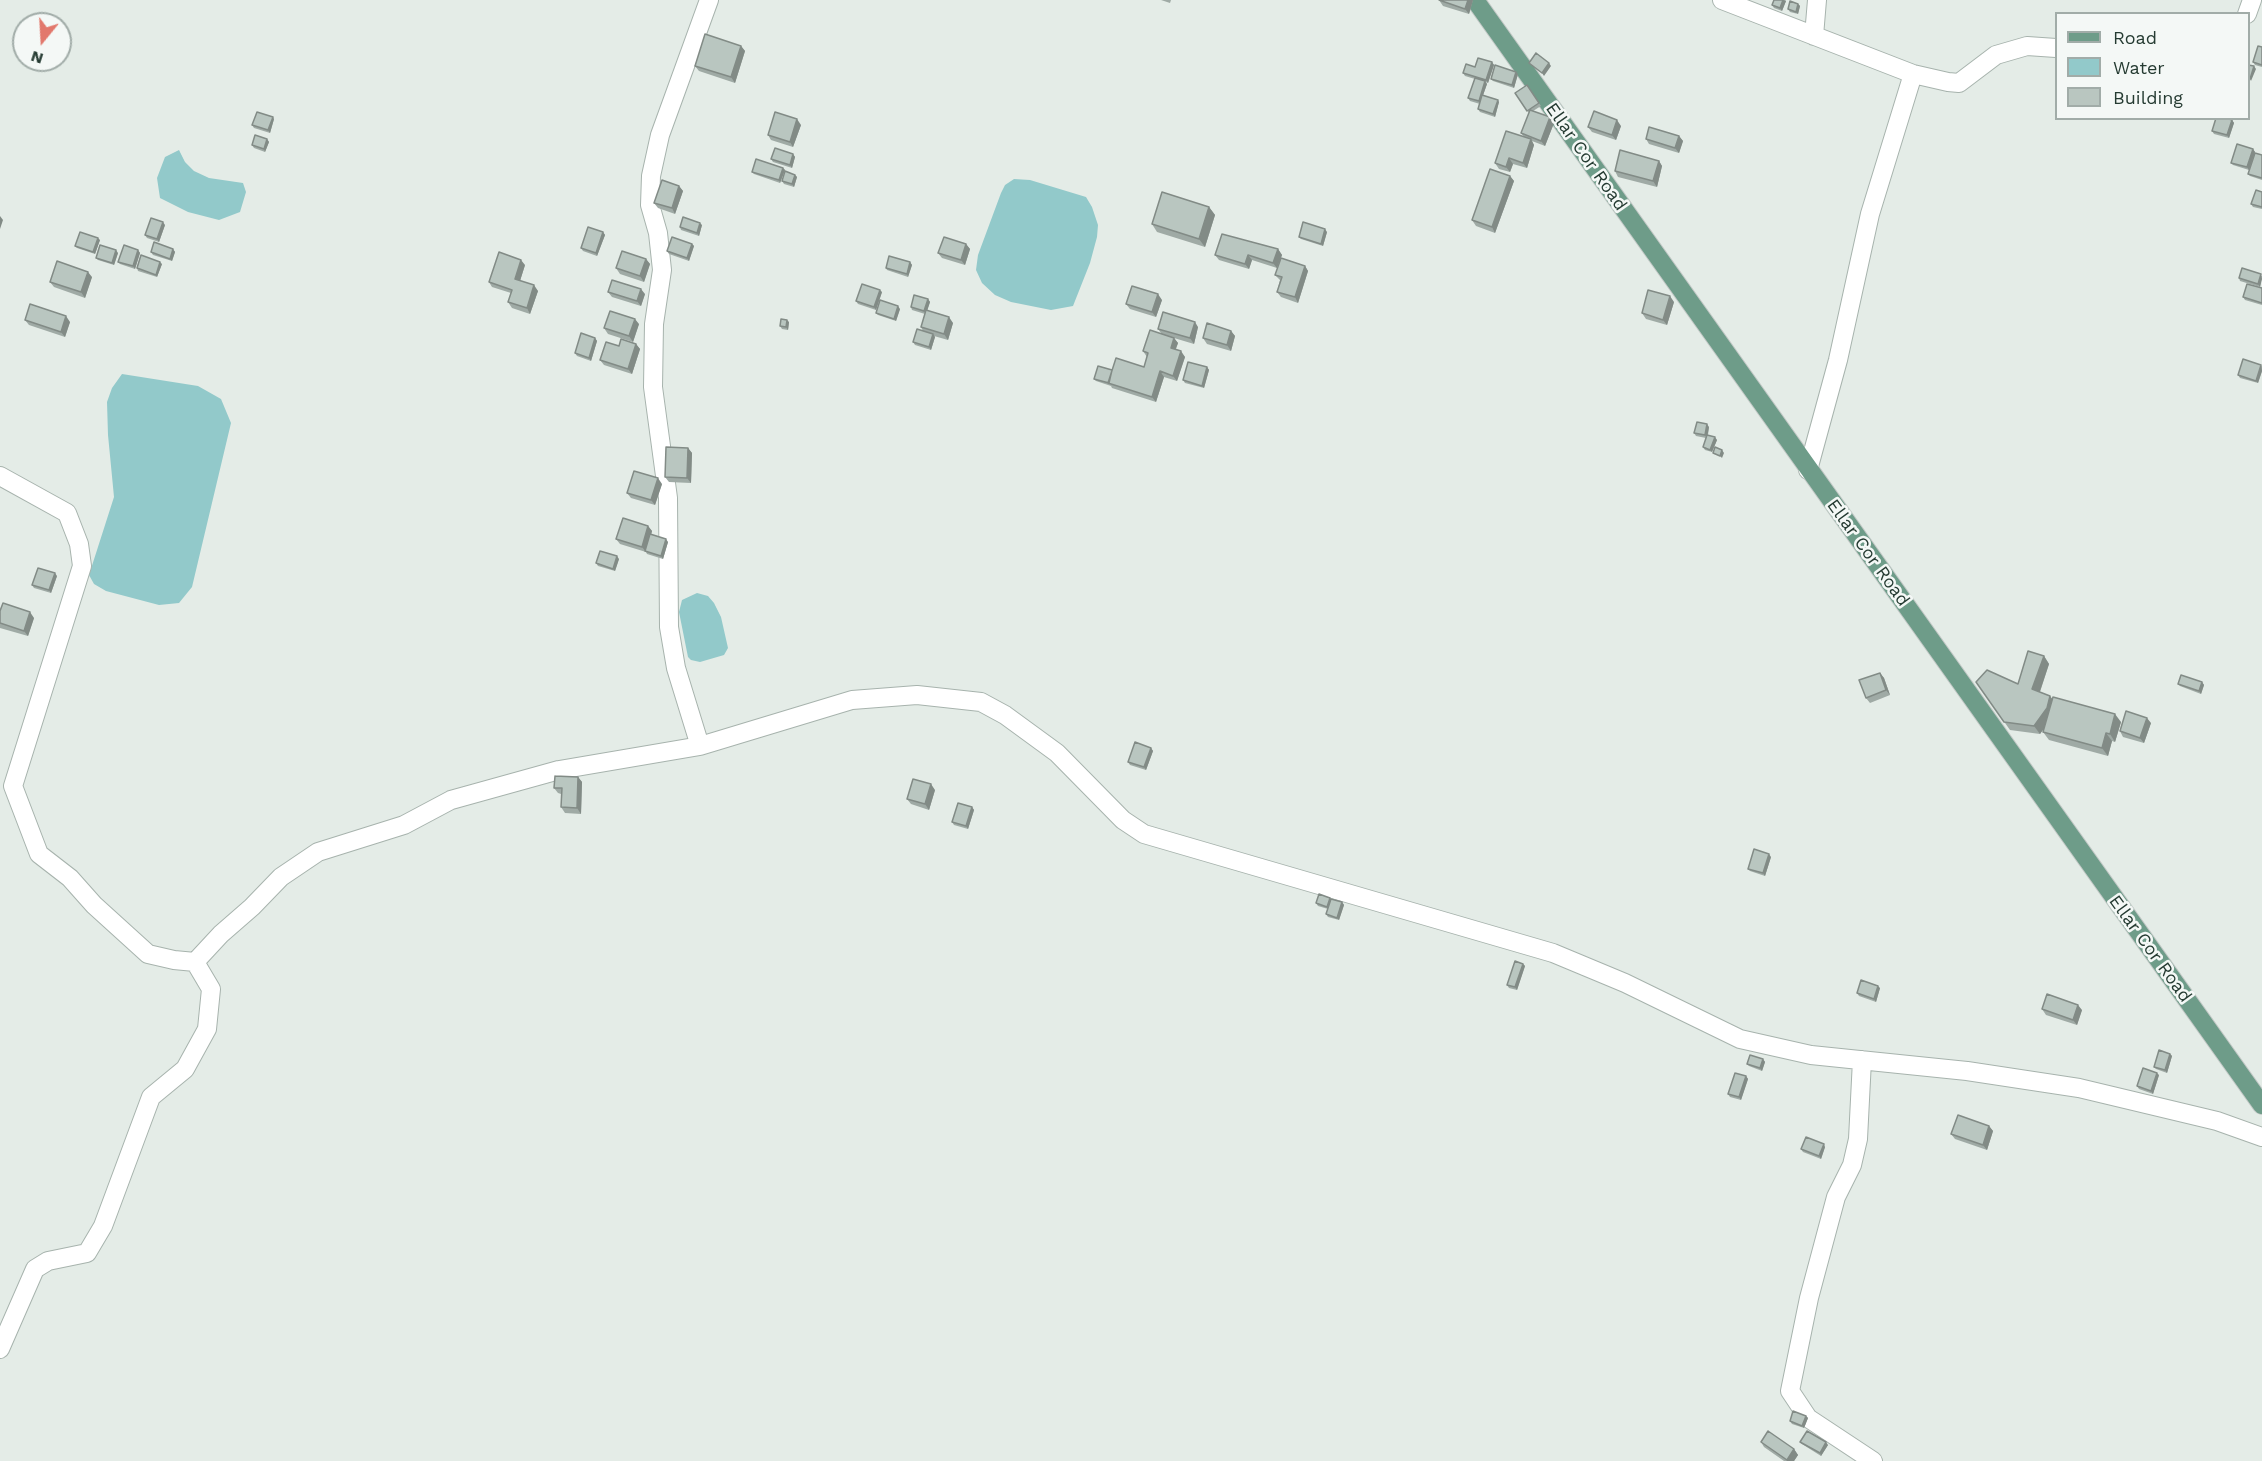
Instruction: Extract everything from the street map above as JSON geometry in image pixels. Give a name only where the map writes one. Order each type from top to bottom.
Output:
[{"type":"main road","name":"Ellar Cor Road","points":[[1475,0],[2262,1105]]},
{"type":"street","points":[[700,746],[676,668],[669,627],[668,498],[653,387],[654,324],[662,270],[658,233],[650,204],[651,176],[660,135],[709,0]]},
{"type":"street","points":[[1722,0],[1913,74],[1936,80],[1959,83],[1996,55],[2027,46],[2055,48]]},
{"type":"street","points":[[1814,36],[1817,0]]},
{"type":"street","points":[[1808,470],[1838,360],[1870,214],[1913,74]]},
{"type":"street","points":[[0,476],[67,513],[79,544],[82,566],[13,786],[39,854],[70,878],[94,905],[148,954],[195,962]]},
{"type":"street","points":[[195,962],[281,876],[318,852],[404,825],[451,800],[558,770],[700,746],[852,700],[917,695],[981,702],[1005,715],[1057,753],[1123,820],[1144,834],[1553,953],[1625,982],[1740,1038],[1811,1055],[2019,1077],[2079,1088],[2217,1121],[2262,1137]]},
{"type":"street","points":[[0,1349],[35,1269],[48,1261],[87,1253],[103,1226],[151,1097],[185,1069],[207,1029],[211,989],[195,962]]},
{"type":"street","points":[[1862,1059],[1858,1139],[1852,1165],[1836,1197],[1809,1298],[1790,1391],[1808,1418],[1873,1461]]},
{"type":"water","points":[[179,150],[185,162],[194,171],[209,178],[243,183],[246,192],[240,212],[219,220],[188,212],[160,198],[157,178],[165,157]]},
{"type":"water","points":[[1014,179],[1030,180],[1086,197],[1092,207],[1098,225],[1097,237],[1090,263],[1073,306],[1051,310],[1011,302],[995,295],[982,283],[976,270],[978,255],[1001,193],[1005,185]]},
{"type":"water","points":[[122,374],[198,386],[221,399],[231,423],[192,587],[179,603],[159,605],[106,591],[94,584],[89,575],[114,497],[107,402],[112,388]]},
{"type":"water","points":[[697,593],[708,596],[714,603],[721,617],[728,648],[724,655],[700,662],[688,657],[679,612],[682,600]]},
{"type":"building","points":[[1439,0],[1468,0],[1465,9]]},
{"type":"building","points":[[1774,0],[1783,0],[1780,8],[1772,5]]},
{"type":"building","points":[[1790,1],[1798,4],[1796,12],[1788,9]]},
{"type":"building","points":[[705,34],[741,46],[731,77],[695,66]]},
{"type":"building","points":[[2258,46],[2262,47],[2262,65],[2253,62]]},
{"type":"building","points":[[1536,53],[1549,63],[1542,73],[1529,63]]},
{"type":"building","points":[[1478,58],[1492,62],[1486,80],[1463,73],[1466,64],[1475,67]]},
{"type":"building","points":[[1495,65],[1516,72],[1512,85],[1491,79]]},
{"type":"building","points":[[2250,65],[2254,66],[2250,79]]},
{"type":"building","points":[[1475,78],[1485,81],[1479,101],[1468,98]]},
{"type":"building","points":[[1527,85],[1539,103],[1527,111],[1515,93]]},
{"type":"building","points":[[1482,95],[1498,100],[1493,114],[1478,109]]},
{"type":"building","points":[[1530,110],[1550,117],[1541,141],[1521,133]]},
{"type":"building","points":[[1594,111],[1617,120],[1612,135],[1588,127]]},
{"type":"building","points":[[257,112],[273,117],[268,130],[252,125]]},
{"type":"building","points":[[775,112],[797,119],[790,142],[768,135]]},
{"type":"building","points":[[2215,120],[2232,120],[2227,135],[2212,131]]},
{"type":"building","points":[[1649,127],[1679,136],[1675,148],[1646,139]]},
{"type":"building","points":[[1506,131],[1531,139],[1523,163],[1509,158],[1506,167],[1495,163]]},
{"type":"building","points":[[255,135],[267,139],[264,149],[252,145]]},
{"type":"building","points":[[2237,144],[2253,149],[2247,167],[2231,163]]},
{"type":"building","points":[[775,148],[793,154],[790,165],[771,159]]},
{"type":"building","points":[[1620,150],[1659,161],[1653,181],[1615,171]]},
{"type":"building","points":[[2255,153],[2262,155],[2262,178],[2248,174]]},
{"type":"building","points":[[756,159],[783,168],[779,180],[752,172]]},
{"type":"building","points":[[1490,169],[1510,176],[1492,227],[1472,220]]},
{"type":"building","points":[[785,171],[795,175],[792,184],[782,181]]},
{"type":"building","points":[[662,180],[679,186],[672,208],[654,203]]},
{"type":"building","points":[[2256,190],[2262,192],[2262,207],[2251,204]]},
{"type":"building","points":[[1162,192],[1209,207],[1199,239],[1152,224]]},
{"type":"building","points":[[683,217],[700,223],[697,233],[680,227]]},
{"type":"building","points":[[151,218],[163,222],[157,239],[145,235]]},
{"type":"building","points":[[1303,222],[1325,229],[1321,244],[1299,237]]},
{"type":"building","points":[[588,227],[603,232],[596,253],[581,248]]},
{"type":"building","points":[[80,232],[98,238],[93,252],[75,246]]},
{"type":"building","points":[[1222,234],[1278,249],[1273,263],[1248,255],[1245,264],[1215,255]]},
{"type":"building","points":[[672,237],[692,244],[687,258],[667,251]]},
{"type":"building","points":[[944,237],[966,244],[961,260],[938,253]]},
{"type":"building","points":[[154,242],[173,249],[170,259],[151,252]]},
{"type":"building","points":[[100,245],[116,250],[112,263],[96,258]]},
{"type":"building","points":[[124,245],[138,250],[133,266],[118,262]]},
{"type":"building","points":[[622,251],[646,259],[640,276],[616,268]]},
{"type":"building","points":[[499,252],[521,260],[515,279],[534,285],[527,308],[508,302],[512,290],[489,282]]},
{"type":"building","points":[[141,255],[160,262],[156,275],[137,268]]},
{"type":"building","points":[[889,256],[910,262],[907,274],[886,268]]},
{"type":"building","points":[[1281,258],[1305,266],[1295,297],[1277,292],[1282,277],[1275,275]]},
{"type":"building","points":[[57,261],[88,272],[81,292],[50,282]]},
{"type":"building","points":[[2242,268],[2261,274],[2258,284],[2239,278]]},
{"type":"building","points":[[612,280],[641,289],[637,301],[608,292]]},
{"type":"building","points":[[862,284],[880,290],[874,307],[856,301]]},
{"type":"building","points":[[2247,284],[2262,288],[2262,303],[2243,297]]},
{"type":"building","points":[[1132,286],[1158,294],[1152,312],[1126,304]]},
{"type":"building","points":[[1648,290],[1670,296],[1663,320],[1642,313]]},
{"type":"building","points":[[914,295],[928,299],[924,311],[911,307]]},
{"type":"building","points":[[880,300],[898,306],[894,319],[876,313]]},
{"type":"building","points":[[30,304],[66,316],[61,332],[25,320]]},
{"type":"building","points":[[926,310],[949,317],[944,334],[921,327]]},
{"type":"building","points":[[610,311],[635,319],[629,336],[604,328]]},
{"type":"building","points":[[1163,312],[1195,322],[1190,338],[1158,329]]},
{"type":"building","points":[[781,319],[787,320],[786,327],[780,326]]},
{"type":"building","points":[[1207,323],[1231,331],[1227,345],[1203,338]]},
{"type":"building","points":[[917,329],[933,334],[929,347],[913,342]]},
{"type":"building","points":[[1150,330],[1174,338],[1171,348],[1181,351],[1173,376],[1160,371],[1152,397],[1108,383],[1116,358],[1144,367],[1148,353],[1143,351]]},
{"type":"building","points":[[581,333],[595,338],[589,358],[575,353]]},
{"type":"building","points":[[621,339],[636,344],[628,369],[600,360],[606,342],[619,346]]},
{"type":"building","points":[[2243,359],[2261,365],[2256,381],[2238,375]]},
{"type":"building","points":[[1188,362],[1207,367],[1202,386],[1183,380]]},
{"type":"building","points":[[1098,366],[1112,370],[1109,383],[1094,379]]},
{"type":"building","points":[[1697,422],[1707,424],[1705,435],[1694,433]]},
{"type":"building","points":[[1707,435],[1715,437],[1710,450],[1703,447]]},
{"type":"building","points":[[666,447],[688,448],[687,478],[665,477]]},
{"type":"building","points":[[1715,447],[1722,450],[1720,456],[1713,453]]},
{"type":"building","points":[[634,471],[658,478],[651,500],[627,493]]},
{"type":"building","points":[[623,518],[648,526],[642,547],[616,539]]},
{"type":"building","points":[[650,534],[666,539],[661,556],[645,551]]},
{"type":"building","points":[[600,551],[617,556],[613,569],[596,563]]},
{"type":"building","points":[[38,568],[55,573],[49,590],[32,585]]},
{"type":"building","points":[[3,603],[30,612],[24,631],[0,623]]},
{"type":"building","points":[[2028,651],[2044,656],[2032,689],[2050,696],[2047,708],[2034,726],[2004,722],[1976,682],[1987,670],[2018,684]]},
{"type":"building","points":[[1880,673],[1886,690],[1866,698],[1859,680]]},
{"type":"building","points":[[2181,675],[2202,682],[2199,691],[2178,684]]},
{"type":"building","points":[[2053,697],[2115,714],[2110,734],[2106,733],[2102,748],[2043,732]]},
{"type":"building","points":[[2126,711],[2147,718],[2140,738],[2120,731]]},
{"type":"building","points":[[1135,742],[1151,748],[1144,767],[1128,762]]},
{"type":"building","points":[[555,776],[578,777],[577,808],[561,807],[562,788],[554,788]]},
{"type":"building","points":[[913,779],[931,784],[925,804],[907,799]]},
{"type":"building","points":[[958,803],[972,807],[966,826],[952,822]]},
{"type":"building","points":[[1754,849],[1769,854],[1763,873],[1748,869]]},
{"type":"building","points":[[1319,894],[1330,898],[1327,907],[1316,903]]},
{"type":"building","points":[[1331,899],[1342,902],[1337,918],[1326,914]]},
{"type":"building","points":[[1515,961],[1523,964],[1515,987],[1507,985]]},
{"type":"building","points":[[1861,980],[1878,986],[1874,999],[1857,993]]},
{"type":"building","points":[[2047,994],[2078,1005],[2073,1020],[2042,1009]]},
{"type":"building","points":[[2159,1050],[2170,1054],[2165,1070],[2154,1067]]},
{"type":"building","points":[[1750,1055],[1763,1059],[1760,1068],[1747,1064]]},
{"type":"building","points":[[2143,1068],[2157,1073],[2151,1091],[2137,1086]]},
{"type":"building","points":[[1735,1073],[1746,1076],[1739,1097],[1728,1094]]},
{"type":"building","points":[[1958,1115],[1989,1126],[1983,1145],[1951,1134]]},
{"type":"building","points":[[1806,1137],[1824,1144],[1819,1156],[1801,1149]]},
{"type":"building","points":[[1793,1411],[1806,1416],[1802,1426],[1790,1421]]},
{"type":"building","points":[[1768,1431],[1794,1449],[1787,1460],[1761,1442]]},
{"type":"building","points":[[1807,1431],[1826,1442],[1820,1453],[1800,1442]]}]
